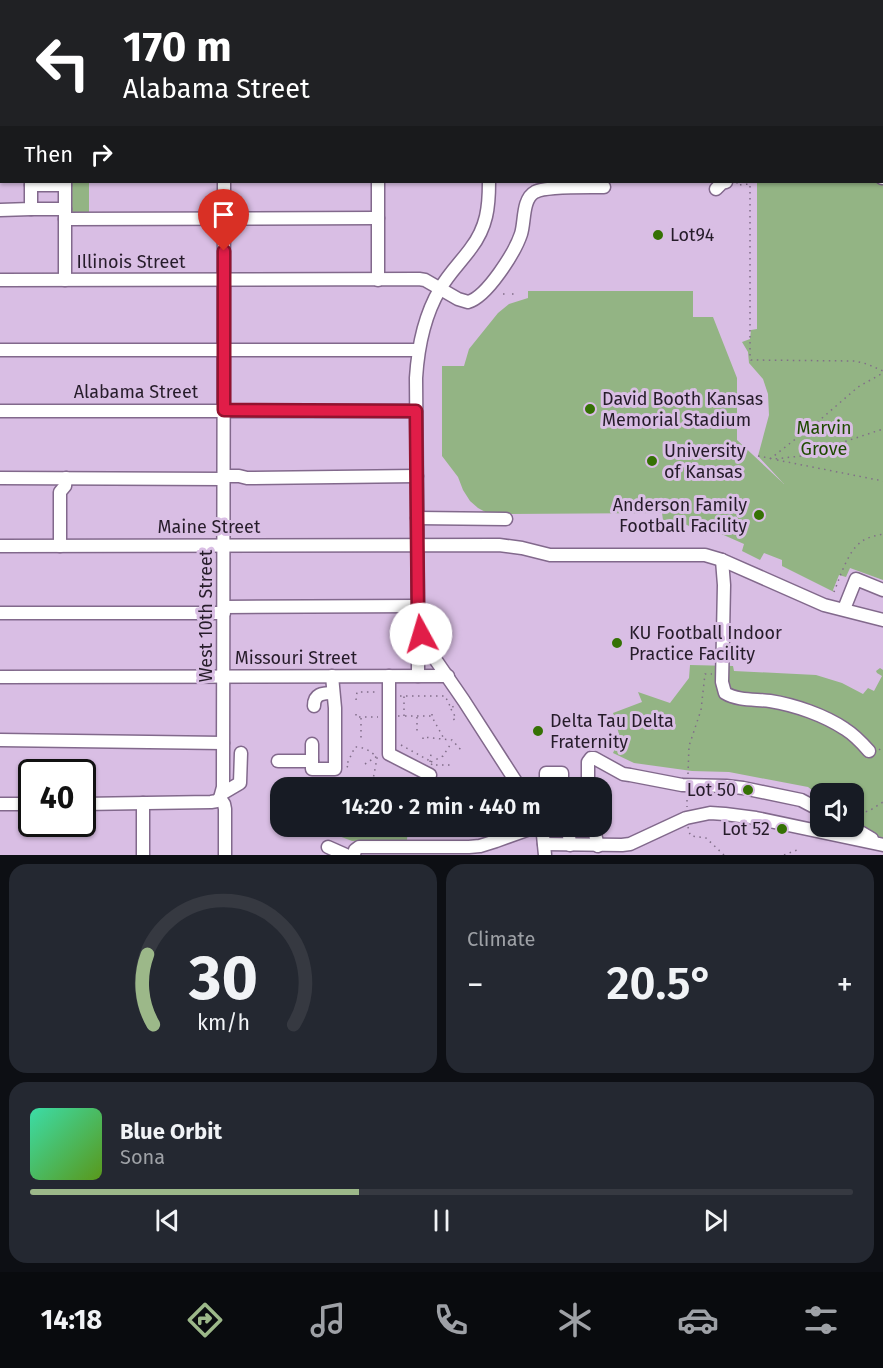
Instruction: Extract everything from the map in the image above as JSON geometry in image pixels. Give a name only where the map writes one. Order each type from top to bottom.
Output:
[{"type":"street","points":[[31,209],[31,183],[65,183],[65,280]]},
{"type":"street","name":"West 10th Street","points":[[224,183],[224,743],[222,795],[225,809],[225,855]]},
{"type":"street","points":[[378,183],[378,280]]},
{"type":"street","points":[[418,676],[416,378],[418,350],[426,318],[440,289],[480,233],[487,213],[489,183]]},
{"type":"street","name":"Illinois Street","points":[[0,280],[419,279],[465,301],[471,301],[490,283],[513,253],[521,232],[528,200],[535,192],[549,189],[604,187]]},
{"type":"street","points":[[0,210],[31,209],[65,214],[224,219],[378,218]]},
{"type":"street","points":[[0,350],[418,350]]},
{"type":"street","name":"Alabama Street","points":[[0,411],[416,411]]},
{"type":"street","points":[[0,478],[417,476]]},
{"type":"street","points":[[60,546],[60,492],[65,486],[66,478]]},
{"type":"street","points":[[417,518],[506,519]]},
{"type":"street","name":"Maine Street","points":[[0,546],[499,545],[550,555],[705,555],[722,560],[824,605],[883,620]]},
{"type":"street","points":[[722,560],[724,585],[722,688],[725,693],[729,696],[773,701],[815,714],[845,729],[869,751]]},
{"type":"street","points":[[844,609],[856,579],[883,590]]},
{"type":"street","points":[[0,613],[418,606]]},
{"type":"street","points":[[418,621],[424,643],[513,777]]},
{"type":"street","points":[[312,744],[312,768],[335,768],[331,733],[335,708],[332,676]]},
{"type":"street","name":"Missouri Street","points":[[0,677],[332,676],[388,685],[418,676],[448,676]]},
{"type":"street","points":[[388,685],[389,754],[431,769]]},
{"type":"street","points":[[314,706],[318,695],[333,693]]},
{"type":"street","points":[[0,740],[224,743]]},
{"type":"street","points":[[96,804],[217,801],[240,783],[241,753]]},
{"type":"street","points":[[588,777],[588,762],[594,758],[623,774],[687,785],[743,788],[801,800],[810,805]]},
{"type":"street","points":[[278,761],[312,761]]},
{"type":"street","points":[[546,777],[546,773],[562,773],[562,777]]},
{"type":"street","points":[[143,803],[143,855]]},
{"type":"street","points":[[0,804],[18,804]]},
{"type":"street","points":[[544,850],[570,845],[630,844],[687,818],[710,813],[738,815],[883,845]]},
{"type":"street","points":[[864,834],[883,845]]},
{"type":"street","points":[[354,855],[355,850],[359,847],[480,846],[507,837]]},
{"type":"street","points":[[569,837],[570,845]]},
{"type":"street","points":[[596,837],[598,846]]},
{"type":"street","points":[[328,847],[346,855]]},
{"type":"street","points":[[400,855],[420,848]]},
{"type":"path","points":[[736,183],[737,185],[750,184],[751,360],[855,361],[883,372]]},
{"type":"path","points":[[772,459],[858,387],[883,372]]},
{"type":"path","points":[[772,459],[801,456],[883,429]]},
{"type":"path","points":[[758,456],[883,481]]},
{"type":"path","points":[[834,592],[858,545],[869,537],[883,534]]},
{"type":"path","points":[[722,674],[705,674],[701,710],[689,746],[687,818],[688,832],[691,836],[706,838],[724,855]]},
{"type":"path","points":[[356,700],[357,692],[388,685],[394,686],[394,696],[445,696],[456,718],[453,720]]},
{"type":"path","points":[[404,696],[404,716]]},
{"type":"path","points":[[450,708],[457,704]]},
{"type":"path","points":[[356,714],[356,717],[384,717]]},
{"type":"path","points":[[394,716],[432,715],[443,739]]},
{"type":"path","points":[[417,716],[417,733]]},
{"type":"path","points":[[361,717],[361,740],[363,740]]},
{"type":"path","points":[[423,739],[423,737],[453,741],[462,752]]},
{"type":"path","points":[[431,769],[453,741]]},
{"type":"path","points":[[394,742],[444,777]]},
{"type":"path","points":[[348,767],[346,766],[357,746],[377,758],[374,777]]},
{"type":"path","points":[[431,754],[431,769]]},
{"type":"path","points":[[365,764],[376,757]]},
{"type":"path","points":[[431,769],[453,765]]},
{"type":"path","points":[[864,812],[883,802]]},
{"type":"path","points":[[784,855],[797,850]]},
{"type":"green space","points":[[69,183],[89,183],[89,214],[69,214]]},
{"type":"green space","name":"Marvin Grove","points":[[757,183],[883,183],[883,580],[850,568],[846,577],[839,575],[834,592],[782,566],[782,560],[764,553],[760,560],[742,551],[744,544],[710,529],[707,534],[678,521],[663,520],[662,513],[489,514],[470,501],[458,477],[442,456],[442,366],[464,366],[469,349],[498,313],[509,304],[528,298],[528,291],[693,291],[693,317],[713,317],[737,378],[737,440],[784,484],[758,456],[769,415],[768,394],[763,379],[749,363],[748,352],[742,342],[750,339],[751,330],[757,329]]},
{"type":"green space","points":[[690,665],[733,666],[734,671],[816,675],[842,683],[863,694],[868,688],[874,691],[882,676],[876,671],[880,668],[883,670],[883,839],[864,827],[864,783],[810,783],[810,788],[729,772],[692,771],[634,763],[613,753],[620,738],[613,713],[642,702],[638,692],[670,703],[689,678]]},
{"type":"green space","points":[[342,837],[407,837],[407,840],[352,841]]},
{"type":"place","name":"Lot94","points":[[658,235]]},
{"type":"place","name":"David Booth Kansas Memorial Stadium","points":[[590,409]]},
{"type":"place","name":"University of Kansas","points":[[652,461]]},
{"type":"place","name":"Anderson Family Football Facility","points":[[759,515]]},
{"type":"place","name":"KU Football Indoor Practice Facility","points":[[617,643]]},
{"type":"place","name":"Delta Tau Delta Fraternity","points":[[538,731]]},
{"type":"place","name":"Lot 50","points":[[748,790]]},
{"type":"place","name":"Lot 52","points":[[782,829]]},
{"type":"route","points":[[224,251],[224,410],[416,411],[418,621],[421,634]]}]
